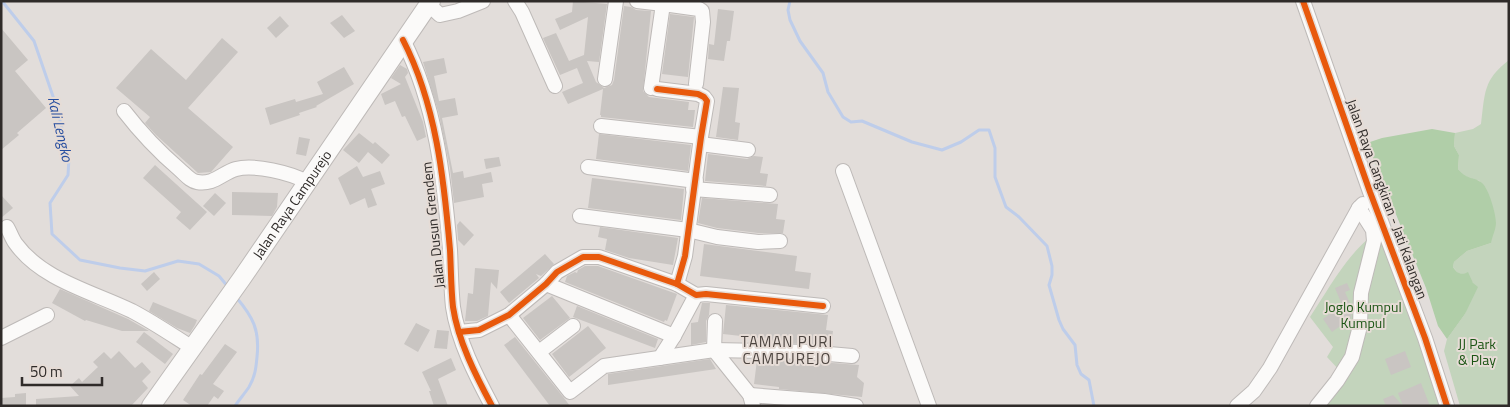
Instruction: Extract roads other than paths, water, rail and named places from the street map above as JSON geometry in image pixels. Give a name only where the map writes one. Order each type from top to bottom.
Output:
[{"type":"main road","name":"Jalan Raya Campurejo","points":[[151,406],[242,278],[430,3]]},
{"type":"street","points":[[430,3],[440,15],[458,11],[484,1]]},
{"type":"street","points":[[515,1],[522,12],[555,86]]},
{"type":"street","points":[[605,79],[616,1]]},
{"type":"street","points":[[637,1],[702,11],[703,22],[696,84]]},
{"type":"street","name":"Jalan Raya Cangkiran - Jati Kalangan","points":[[1303,1],[1371,196],[1425,338],[1447,406]]},
{"type":"street","points":[[663,4],[654,88],[698,94],[704,97],[707,102],[700,140],[685,256],[677,284]]},
{"type":"street","name":"Jalan Dusun Grendem","points":[[403,40],[416,64],[438,148],[448,222],[453,307],[460,332],[482,388],[492,406]]},
{"type":"street","points":[[124,111],[137,128],[164,156],[195,182],[216,180],[236,169],[245,168],[291,174],[306,182]]},
{"type":"street","points":[[600,126],[700,140],[748,150]]},
{"type":"street","points":[[588,167],[694,185],[770,194]]},
{"type":"street","points":[[843,171],[929,406]]},
{"type":"street","points":[[1237,406],[1254,392],[1270,368],[1359,208],[1371,196]]},
{"type":"street","points":[[1316,406],[1337,381],[1352,357],[1360,326],[1361,293],[1374,241],[1373,230],[1359,208]]},
{"type":"street","points":[[580,216],[688,230],[725,238],[758,242],[780,242]]},
{"type":"street","points":[[7,227],[16,244],[34,263],[54,277],[148,320],[192,347]]},
{"type":"street","points":[[460,332],[479,330],[510,315],[557,272],[577,260],[591,256],[599,257],[677,284],[696,295],[706,294],[823,306]]},
{"type":"street","points":[[546,284],[674,336]]},
{"type":"street","points":[[660,358],[696,295]]},
{"type":"street","points":[[1,338],[47,315]]},
{"type":"street","points":[[510,315],[570,392],[604,366],[714,350],[806,352],[852,356]]},
{"type":"street","points":[[715,321],[714,350],[752,401],[824,401],[856,406]]},
{"type":"street","points":[[539,352],[573,326]]},
{"type":"waterway","name":"Kali Lengko","points":[[2,1],[34,41],[57,108],[69,158],[68,175],[50,203],[52,234],[80,260],[145,271],[178,261],[199,264],[219,276],[229,288]]},
{"type":"waterway","points":[[790,1],[788,10],[790,20],[800,41],[823,73],[828,92],[843,117],[851,122],[862,121],[912,142],[942,150],[961,142],[979,130],[989,130],[995,148],[995,177],[1006,207],[1019,217],[1047,246],[1052,266],[1049,285],[1059,320],[1075,345],[1077,365],[1081,374],[1089,380],[1094,406]]},
{"type":"waterway","name":"Kali Lengko","points":[[235,406],[253,380],[258,347],[254,324],[236,297]]},
{"type":"district","name":"TAMAN PURI CAMPUREJO","points":[[787,350]]},
{"type":"park label","name":"Joglo Kumpul Kumpul","points":[[1363,316]]},
{"type":"park label","name":"JJ Park & Play","points":[[1477,352]]}]
